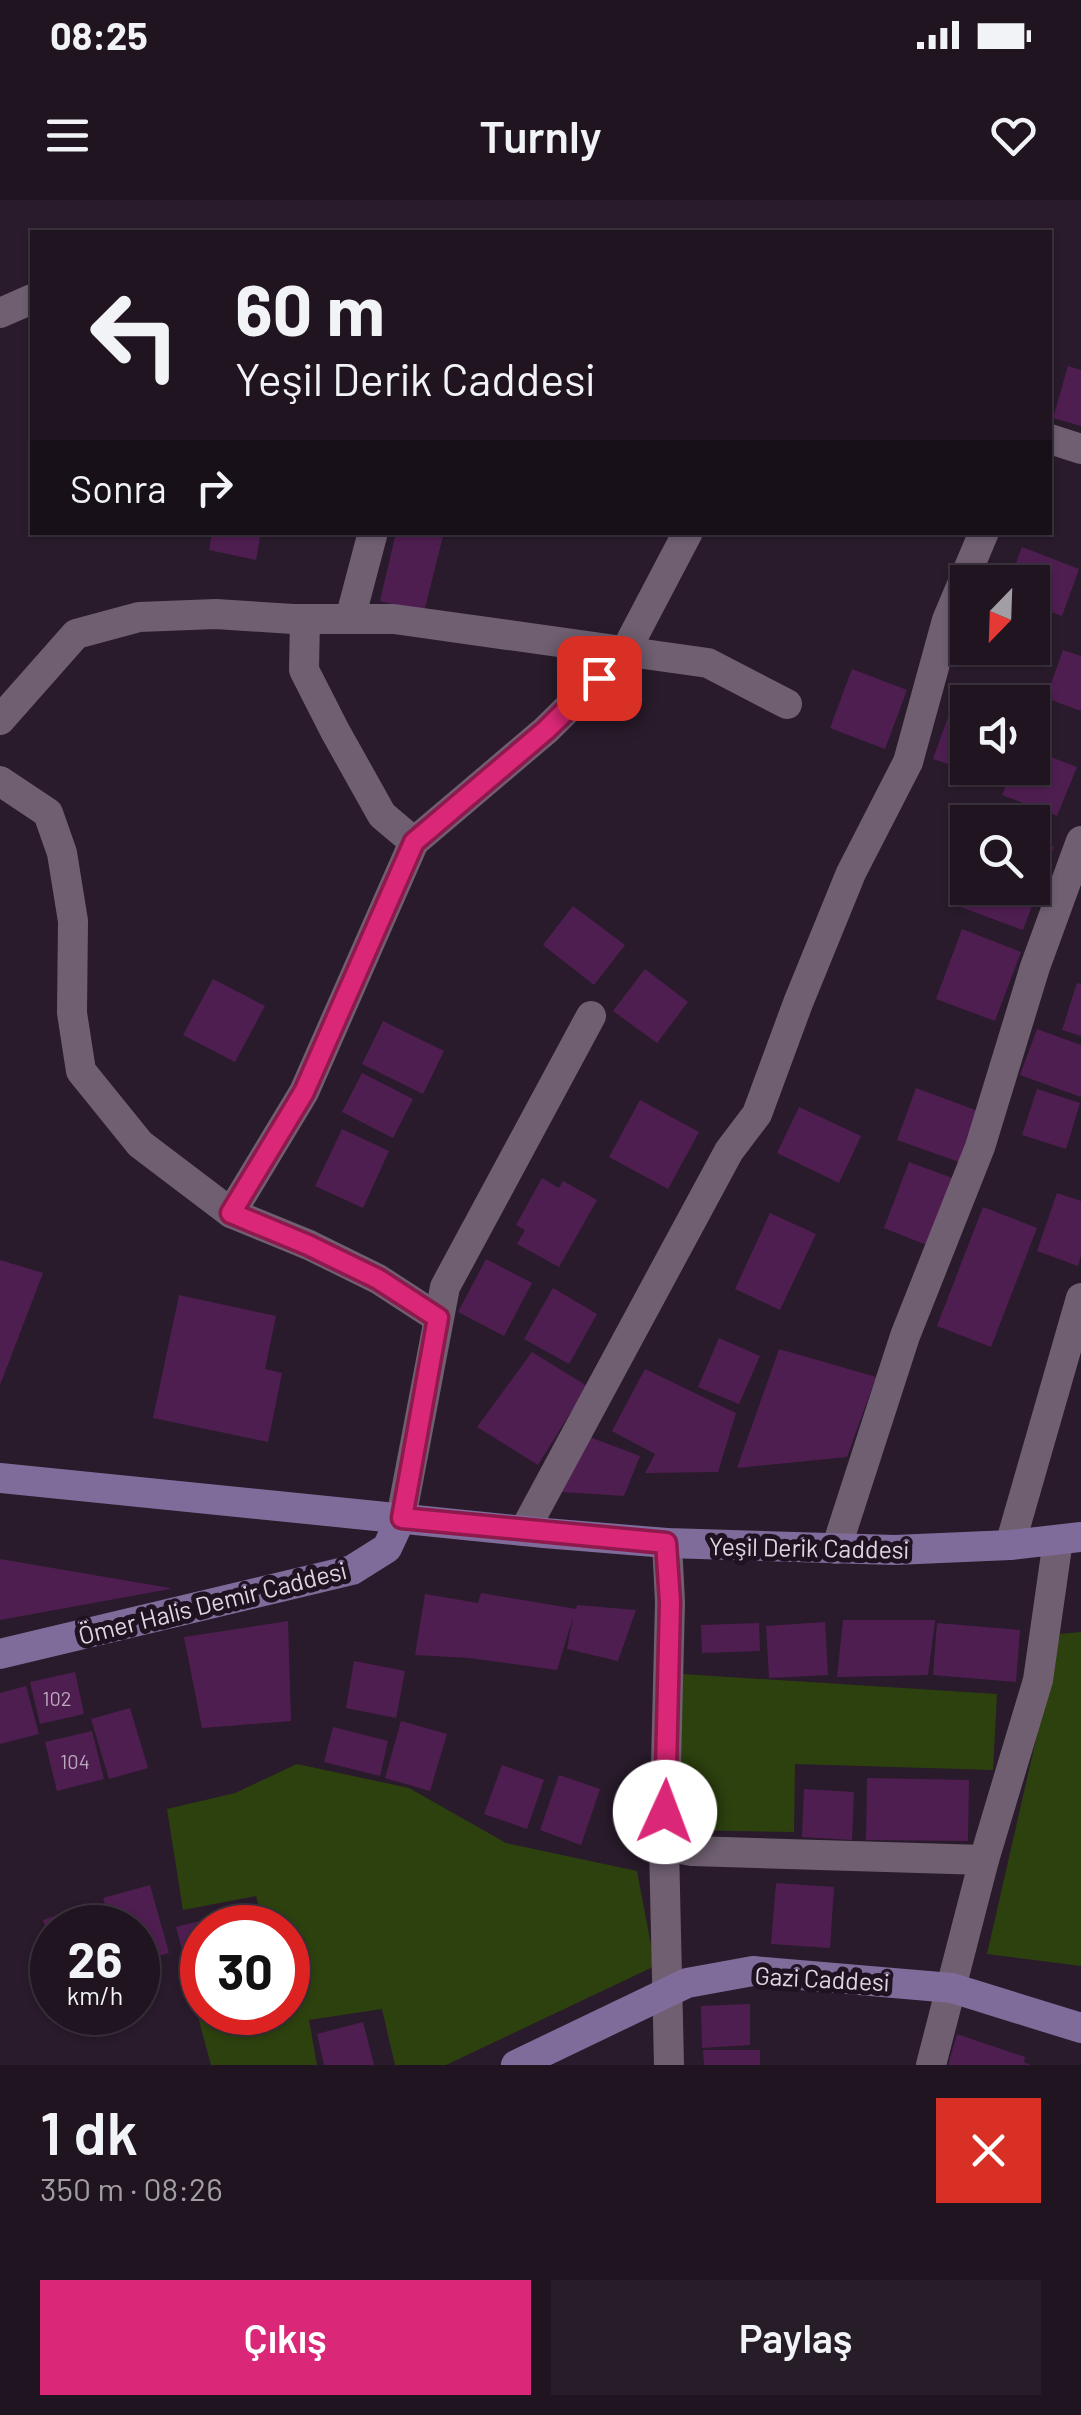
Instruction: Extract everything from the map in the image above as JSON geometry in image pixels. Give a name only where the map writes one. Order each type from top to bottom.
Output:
[{"type":"main road","name":"Yeşil Derik Caddesi","points":[[0,1478],[666,1543],[895,1550],[1070,1538]]},
{"type":"main road","name":"Ömer Halis Demir Caddesi","points":[[0,1654],[352,1570],[387,1548],[402,1518]]},
{"type":"main road","name":"Gazi Caddesi","points":[[516,2065],[687,1983],[753,1971],[952,1988],[1081,2028]]},
{"type":"street","points":[[1052,440],[1081,449]]},
{"type":"street","points":[[350,619],[371,535]]},
{"type":"street","points":[[231,1213],[304,1092],[414,842],[546,730],[625,652],[686,535]]},
{"type":"street","points":[[524,1531],[729,1151],[757,1114],[850,873],[908,762],[947,620],[983,535]]},
{"type":"street","points":[[0,720],[76,634],[139,617],[216,614],[394,619],[708,664],[787,704]]},
{"type":"street","points":[[305,619],[304,670],[382,815],[414,842]]},
{"type":"street","points":[[0,782],[48,813],[62,853],[74,921],[72,1013],[81,1072],[140,1144],[231,1213],[378,1279],[438,1318]]},
{"type":"street","points":[[836,1549],[905,1336],[980,1147],[1035,967],[1081,840]]},
{"type":"street","points":[[402,1518],[445,1287],[591,1016]]},
{"type":"street","points":[[1010,1545],[1081,1298]]},
{"type":"street","points":[[931,2065],[984,1860],[1038,1680],[1070,1538]]},
{"type":"street","points":[[666,1543],[670,1602],[664,1846],[669,2065]]},
{"type":"street","points":[[664,1846],[692,1851],[984,1860]]},
{"type":"green space","points":[[1081,1632],[1081,1966],[987,1954],[1060,1634]]},
{"type":"green space","points":[[682,1674],[997,1694],[993,1770],[795,1764],[794,1832],[678,1830]]},
{"type":"green space","points":[[297,1764],[409,1788],[506,1843],[637,1871],[655,1966],[446,2065],[395,2065],[382,2009],[310,2020],[310,1905],[258,1905],[256,1896],[209,1905],[182,1905],[167,1809],[235,1793]]},
{"type":"green space","points":[[310,2026],[317,2065],[211,2065],[203,2035],[310,2035]]},
{"type":"building","points":[[1068,366],[1081,370],[1081,426],[1053,418]]},
{"type":"building","points":[[212,535],[260,535],[256,560],[209,550]]},
{"type":"building","points":[[395,535],[443,535],[424,612],[380,601]]},
{"type":"building","points":[[1022,547],[1079,569],[1062,616],[1050,612],[1050,565],[1015,565]]},
{"type":"building","points":[[1063,650],[1081,656],[1081,711],[1050,699],[1050,687]]},
{"type":"building","points":[[852,669],[907,690],[885,749],[830,728]]},
{"type":"building","points":[[948,717],[950,718],[950,765],[933,759]]},
{"type":"building","points":[[1050,757],[1077,767],[1057,816],[1050,813],[1050,805],[1028,805],[1002,795],[1006,785],[1050,785]]},
{"type":"building","points":[[958,905],[1032,905],[1023,930]]},
{"type":"building","points":[[573,906],[625,945],[594,985],[543,945]]},
{"type":"building","points":[[962,929],[1021,952],[995,1021],[936,999]]},
{"type":"building","points":[[645,969],[688,1002],[657,1043],[613,1011]]},
{"type":"building","points":[[213,979],[265,1006],[235,1062],[183,1035]]},
{"type":"building","points":[[1077,983],[1081,984],[1081,1036],[1062,1030]]},
{"type":"building","points":[[383,1021],[444,1051],[423,1094],[362,1064]]},
{"type":"building","points":[[1037,1029],[1081,1045],[1081,1097],[1020,1075]]},
{"type":"building","points":[[362,1073],[413,1099],[393,1138],[342,1112]]},
{"type":"building","points":[[916,1088],[978,1111],[959,1162],[897,1140]]},
{"type":"building","points":[[1037,1089],[1080,1103],[1066,1149],[1022,1135]]},
{"type":"building","points":[[640,1100],[699,1132],[668,1189],[609,1157]]},
{"type":"building","points":[[799,1107],[861,1136],[839,1183],[777,1153]]},
{"type":"building","points":[[342,1129],[389,1151],[363,1208],[315,1186]]},
{"type":"building","points":[[909,1162],[955,1179],[929,1246],[884,1228]]},
{"type":"building","points":[[542,1178],[559,1188],[563,1181],[597,1200],[559,1267],[517,1244],[525,1230],[516,1225]]},
{"type":"building","points":[[1057,1193],[1081,1201],[1078,1266],[1037,1251]]},
{"type":"building","points":[[983,1207],[1037,1228],[991,1347],[937,1326]]},
{"type":"building","points":[[770,1213],[816,1234],[780,1310],[735,1289]]},
{"type":"building","points":[[486,1259],[532,1283],[504,1336],[458,1312]]},
{"type":"building","points":[[0,1260],[43,1273],[0,1385]]},
{"type":"building","points":[[553,1288],[597,1314],[569,1364],[524,1339]]},
{"type":"building","points":[[179,1295],[276,1316],[265,1369],[282,1373],[268,1442],[153,1418]]},
{"type":"building","points":[[719,1338],[760,1356],[739,1404],[698,1387]]},
{"type":"building","points":[[779,1349],[876,1377],[847,1457],[737,1468]]},
{"type":"building","points":[[532,1352],[587,1386],[538,1465],[477,1427]]},
{"type":"building","points":[[645,1369],[736,1413],[718,1472],[645,1473],[655,1454],[612,1431]]},
{"type":"building","points":[[587,1436],[640,1456],[624,1496],[562,1492]]},
{"type":"building","points":[[0,1559],[170,1588],[170,1589],[0,1620]]},
{"type":"building","points":[[481,1593],[576,1609],[577,1605],[636,1610],[618,1661],[567,1649],[573,1617],[557,1670],[415,1655],[425,1594],[478,1603]]},
{"type":"building","points":[[843,1620],[935,1620],[928,1675],[837,1677]]},
{"type":"building","points":[[288,1621],[291,1721],[202,1728],[184,1637]]},
{"type":"building","points":[[825,1622],[828,1675],[769,1678],[766,1626]]},
{"type":"building","points":[[759,1623],[760,1651],[702,1653],[701,1625]]},
{"type":"building","points":[[937,1623],[1020,1630],[1016,1682],[933,1675]]},
{"type":"building","points":[[354,1661],[405,1671],[396,1718],[346,1708]]},
{"type":"building","points":[[75,1672],[84,1714],[40,1724],[30,1682]]},
{"type":"building","points":[[26,1686],[39,1734],[0,1744],[0,1693]]},
{"type":"building","points":[[130,1708],[148,1768],[109,1779],[91,1719]]},
{"type":"building","points":[[401,1721],[447,1734],[430,1791],[385,1778]]},
{"type":"building","points":[[333,1727],[388,1741],[380,1776],[324,1762]]},
{"type":"building","points":[[92,1731],[104,1779],[57,1791],[45,1742]]},
{"type":"building","points":[[502,1765],[544,1780],[527,1829],[484,1814]]},
{"type":"building","points":[[559,1775],[600,1789],[581,1845],[540,1830]]},
{"type":"building","points":[[867,1778],[969,1780],[968,1841],[866,1840]]},
{"type":"building","points":[[804,1789],[854,1792],[852,1840],[802,1837]]},
{"type":"building","points":[[776,1883],[834,1887],[830,1948],[771,1944]]},
{"type":"building","points":[[150,1885],[156,1905],[105,1905],[103,1898]]},
{"type":"building","points":[[160,1921],[169,1953],[160,1956]]},
{"type":"building","points":[[750,2004],[750,2045],[702,2048],[701,2006]]},
{"type":"building","points":[[363,2022],[374,2065],[324,2065],[317,2034]]},
{"type":"building","points":[[957,2034],[1025,2057],[1024,2062],[1031,2065],[948,2065]]},
{"type":"building","points":[[703,2050],[760,2050],[760,2065],[704,2065]]},
{"type":"route","points":[[599,678],[546,730],[414,842],[304,1092],[231,1213],[378,1279],[438,1318],[402,1518],[666,1543],[670,1602],[665,1812]]}]
